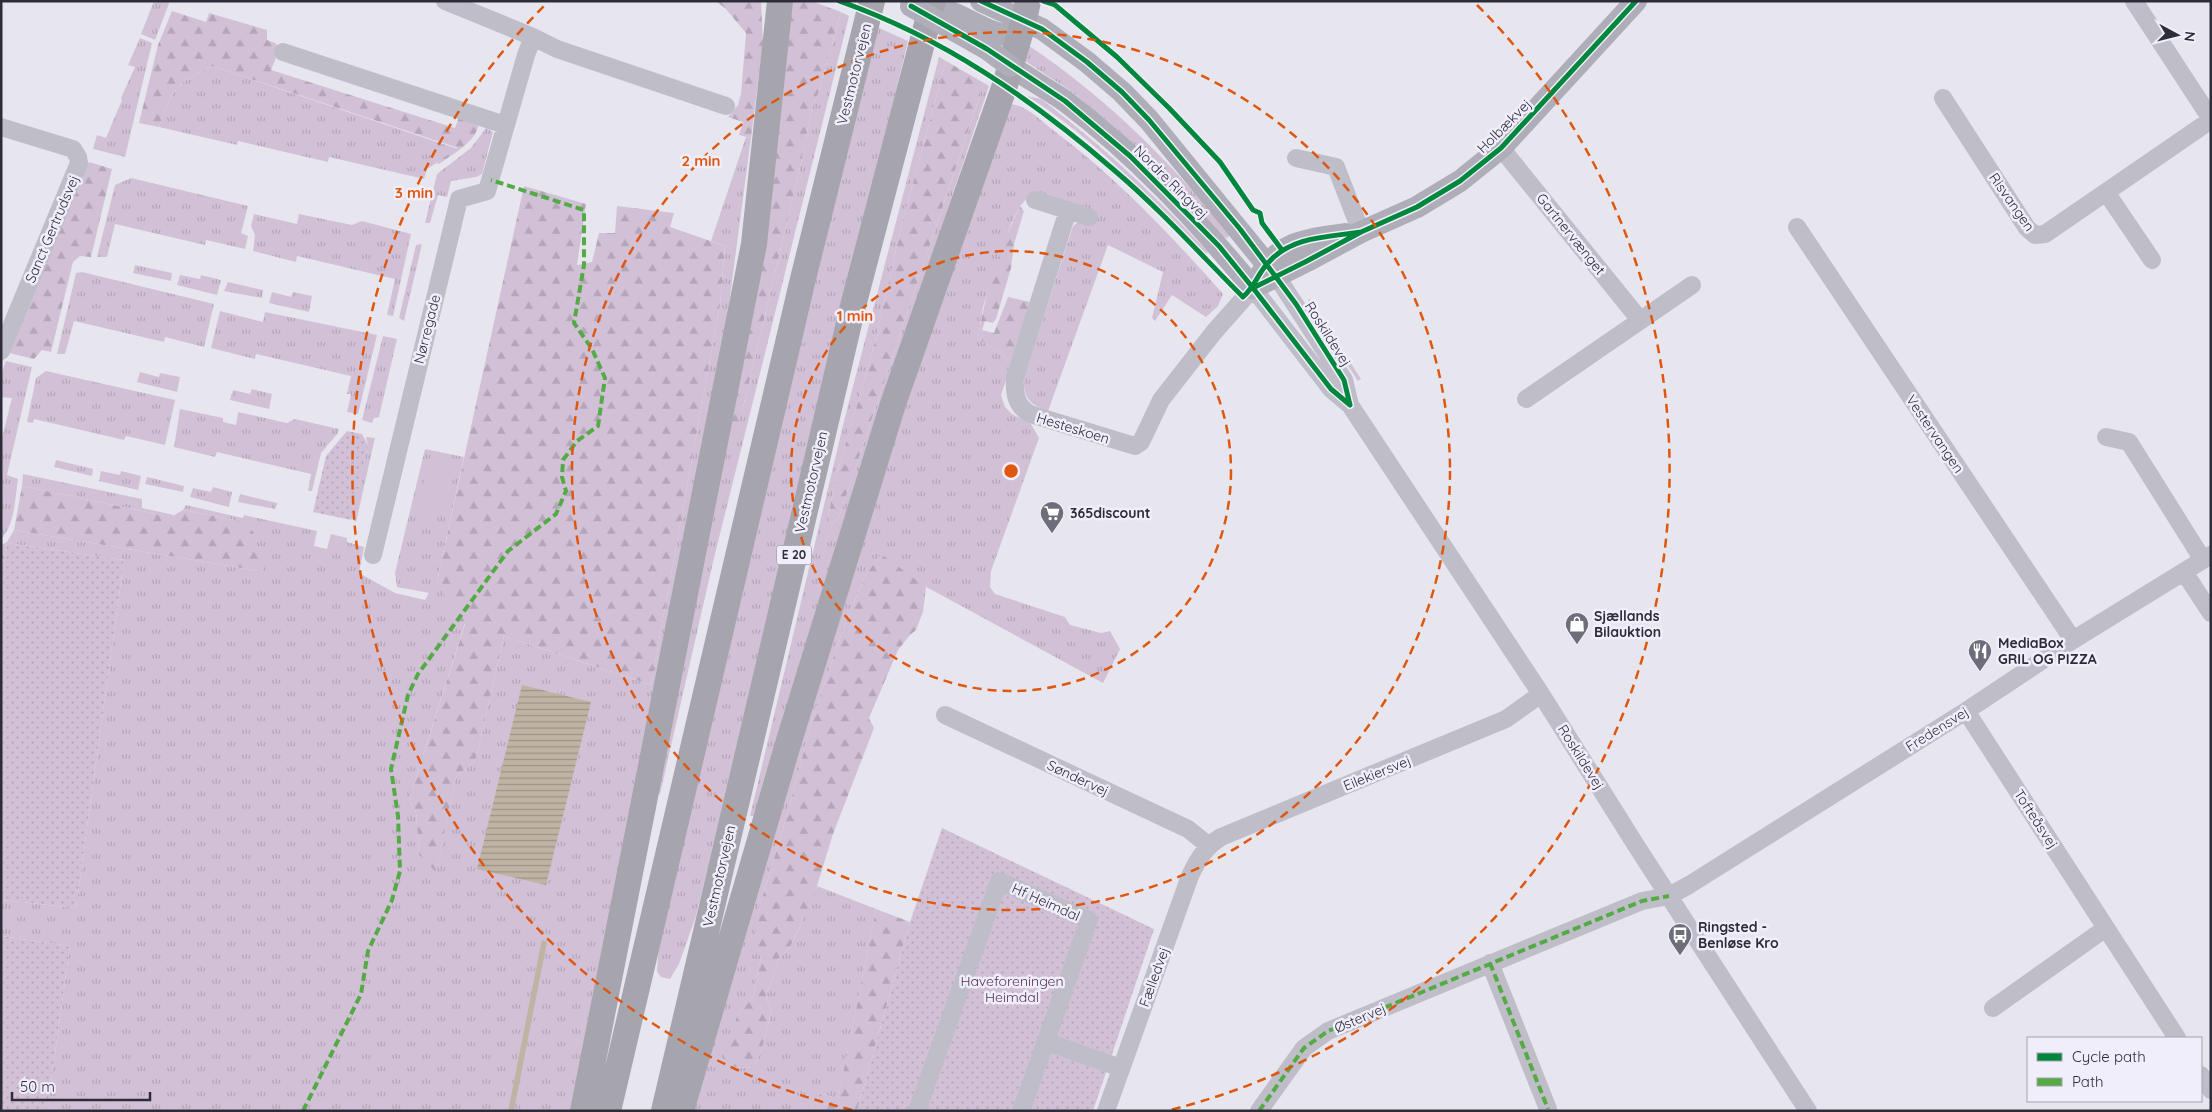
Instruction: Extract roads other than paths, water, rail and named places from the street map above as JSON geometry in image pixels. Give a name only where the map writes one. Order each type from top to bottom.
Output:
[{"type":"highway","points":[[583,1111],[754,244],[780,1]]},
{"type":"highway","name":"Vestmotorvejen","points":[[608,1111],[798,299],[872,1]]},
{"type":"highway","name":"Vestmotorvejen","points":[[664,1111],[853,306],[914,3]]},
{"type":"highway","points":[[681,1111],[788,744],[893,404],[1010,66],[1024,17]]},
{"type":"main road","name":"Nordre Ringvej","points":[[981,1],[1024,17],[1042,28],[1087,62],[1122,92],[1149,120],[1272,270]]},
{"type":"main road","name":"Holbækvej","points":[[1254,288],[1272,270],[1282,250],[1296,242],[1361,232],[1438,195],[1460,181],[1501,148],[1636,1]]},
{"type":"main road","name":"Nordre Ringvej","points":[[914,3],[1064,101],[1130,156],[1218,246],[1254,288]]},
{"type":"main road","points":[[914,3],[950,10],[1000,35],[1010,36],[1024,17]]},
{"type":"street","points":[[445,1],[556,48],[726,106]]},
{"type":"street","name":"Risvangen","points":[[1943,98],[2027,228],[2036,235],[2045,234],[2211,119],[2134,1]]},
{"type":"street","name":"Nørregade","points":[[373,555],[459,199],[487,191],[526,54],[533,37]]},
{"type":"street","points":[[283,52],[505,125]]},
{"type":"street","name":"Sanct Gertrudsvej","points":[[1,127],[73,149],[78,157],[78,162],[1,351]]},
{"type":"street","name":"Gartnervænget","points":[[1501,148],[1640,320]]},
{"type":"street","points":[[1296,158],[1336,167],[1361,232]]},
{"type":"street","points":[[2106,192],[2152,260]]},
{"type":"street","points":[[1036,200],[1090,217]]},
{"type":"street","name":"Hesteskoen","points":[[1068,210],[1015,378],[1015,395],[1018,402],[1030,414],[1135,446],[1141,442],[1161,400],[1214,332],[1254,288]]},
{"type":"street","name":"Vestervangen","points":[[1797,227],[2073,640]]},
{"type":"street","name":"Roskildevej","points":[[1272,270],[1344,380],[1350,405]]},
{"type":"street","points":[[1526,399],[1692,285]]},
{"type":"street","name":"Roskildevej","points":[[1254,288],[1331,389],[1350,405],[1541,694],[1808,1111]]},
{"type":"street","name":"Fredensvej","points":[[1669,896],[1710,873],[1966,711],[2073,640],[2207,558],[2129,442],[2106,437]]},
{"type":"street","points":[[2184,572],[2211,613]]},
{"type":"street","name":"Eilekiersvej","points":[[1208,845],[1221,837],[1506,719],[1541,694]]},
{"type":"street","name":"Tofteåsvej","points":[[1966,711],[2176,1037]]},
{"type":"street","name":"Søndervej","points":[[945,715],[1188,829],[1208,845]]},
{"type":"street","name":"Fælledvej","points":[[1106,1111],[1190,876],[1198,859],[1208,845]]},
{"type":"street","name":"Hf Heimdal","points":[[917,1111],[999,881],[1089,920],[1021,1111]]},
{"type":"street","name":"Østervej","points":[[1259,1111],[1304,1048],[1328,1031],[1642,901],[1669,896]]},
{"type":"street","points":[[1993,1008],[2106,928]]},
{"type":"street","points":[[1490,964],[1548,1109]]},
{"type":"street","points":[[1047,1042],[1121,1068]]},
{"type":"street","points":[[2202,1076],[2211,1090]]},
{"type":"waterway","points":[[511,1111],[544,943]]},
{"type":"place","name":"365discount","points":[[1052,534]]},
{"type":"place","name":"Sjællands Bilauktion","points":[[1577,645]]},
{"type":"place","name":"MediaBox GRIL OG PIZZA","points":[[1980,672]]},
{"type":"place","name":"Ringsted - Benløse Kro","points":[[1680,956]]},
{"type":"park label","name":"Haveforeningen Heimdal","points":[[1012,990]]}]
